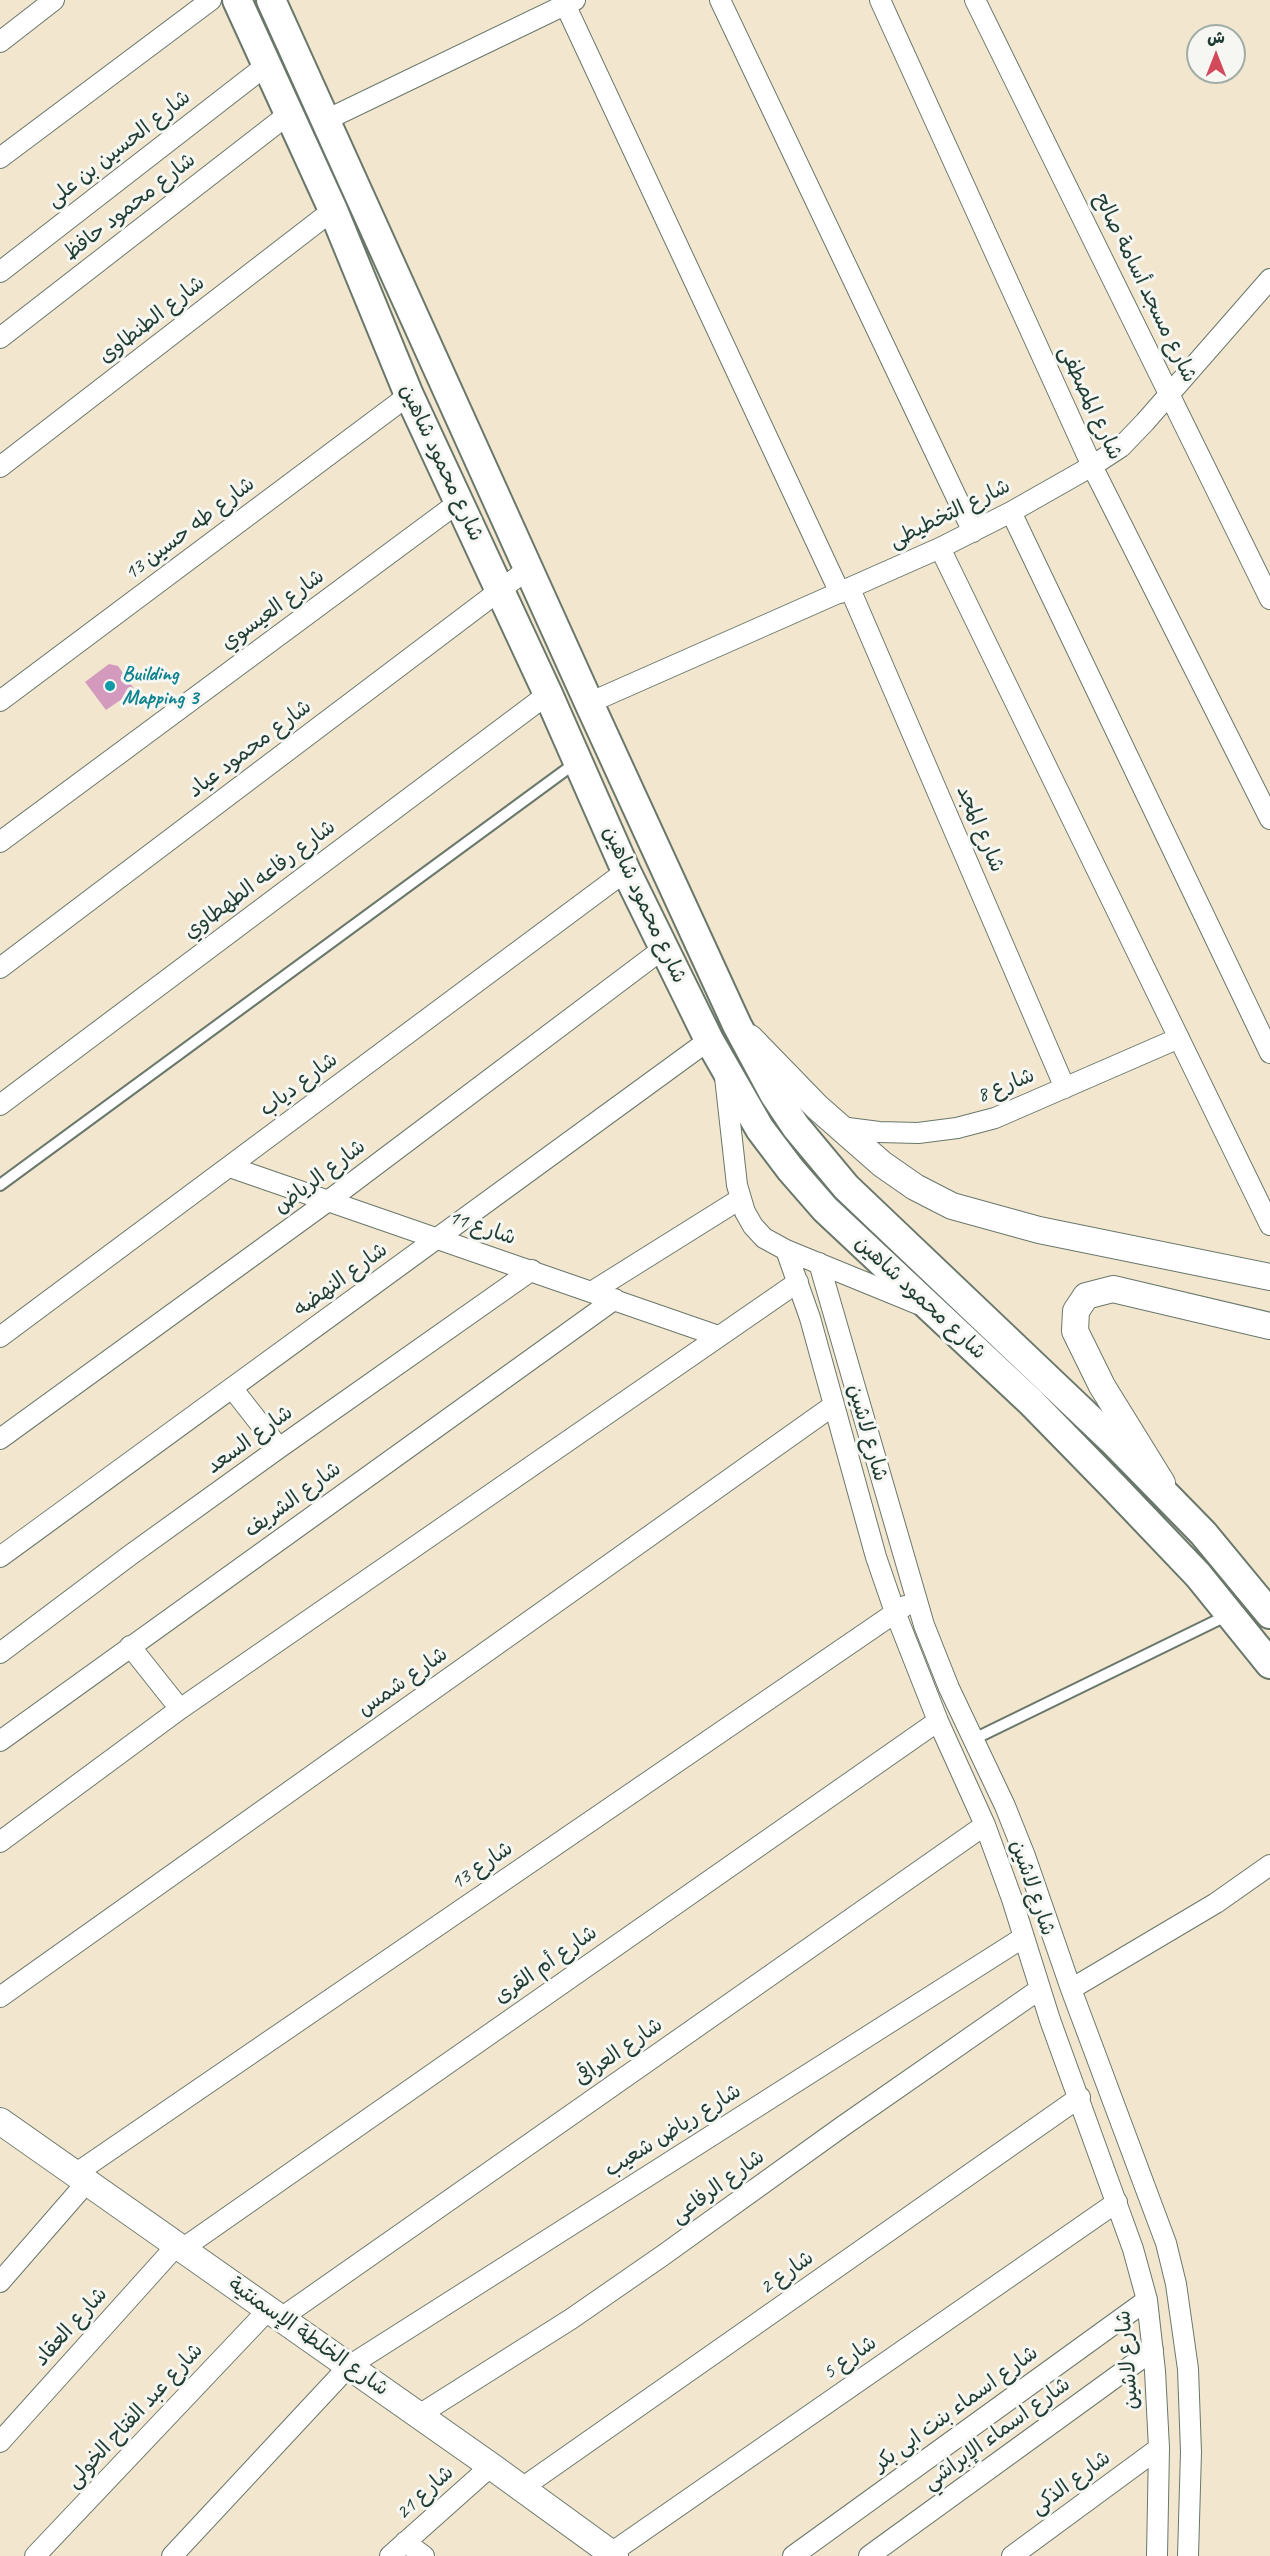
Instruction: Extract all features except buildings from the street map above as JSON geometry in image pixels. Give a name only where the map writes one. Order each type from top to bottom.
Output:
[{"type":"main road","name":"شارع محمود شاهين","points":[[237,0],[333,210],[409,395],[548,694],[626,871],[710,1041],[760,1129],[791,1170],[855,1239],[1031,1402],[1198,1575],[1270,1664]]},
{"type":"main road","name":"شارع محمود شاهين","points":[[271,0],[737,1025],[764,1077],[790,1119],[846,1187],[1042,1372],[1173,1501],[1267,1602]]},
{"type":"street","points":[[0,42],[54,0]]},
{"type":"street","points":[[0,158],[211,0]]},
{"type":"street","points":[[720,0],[973,532]]},
{"type":"street","name":"شارع المصطفى","points":[[880,0],[1092,466],[1270,819]]},
{"type":"street","name":"شارع مسجد أسامة صالح","points":[[975,0],[1270,599]]},
{"type":"street","points":[[326,120],[568,2]]},
{"type":"street","name":"شارع المجد","points":[[568,2],[845,591],[1065,1088]]},
{"type":"street","name":"شارع الحسين بن على","points":[[0,272],[268,64]]},
{"type":"street","name":"شارع محمود حافظ","points":[[0,338],[290,113]]},
{"type":"street","name":"شارع الطنطاوى","points":[[0,467],[333,210]]},
{"type":"street","name":"شارع التخطيطى","points":[[589,703],[940,548],[1011,512],[1092,466],[1120,447],[1171,395],[1270,279]]},
{"type":"street","name":"شارع طه حسين 13","points":[[0,701],[409,395]]},
{"type":"street","name":"شارع العيسوي","points":[[0,842],[459,502]]},
{"type":"street","points":[[1011,512],[1270,1053]]},
{"type":"street","points":[[940,548],[1270,1225]]},
{"type":"street","name":"شارع محمود عياد","points":[[0,968],[528,569]]},
{"type":"street","name":"شارع رفاعه الطهطاوي","points":[[0,1105],[548,694]]},
{"type":"street","name":"شارع دياب","points":[[0,1337],[626,871]]},
{"type":"street","name":"شارع الرياض","points":[[0,1439],[328,1201],[664,948]]},
{"type":"street","points":[[737,1025],[817,1107],[882,1164],[915,1187],[952,1206],[1039,1230],[1270,1277]]},
{"type":"street","name":"شارع 8","points":[[840,1127],[879,1132],[918,1133],[957,1128],[995,1118],[1179,1038]]},
{"type":"street","name":"شارع النهضه","points":[[0,1557],[710,1041]]},
{"type":"street","points":[[724,1065],[740,1199],[753,1226],[764,1238],[786,1250],[934,1311]]},
{"type":"street","name":"شارع 11","points":[[230,1167],[718,1336]]},
{"type":"street","points":[[593,1291],[740,1199]]},
{"type":"street","name":"شارع لاشين","points":[[786,1250],[810,1318],[876,1557],[938,1721],[985,1825],[1012,1899],[1040,1989],[1117,2202],[1147,2300],[1155,2371],[1159,2448],[1157,2556]]},
{"type":"street","name":"شارع لاشين","points":[[819,1263],[916,1599],[935,1656],[972,1740],[1005,1806],[1166,2243],[1176,2284],[1188,2369],[1191,2452],[1188,2556]]},
{"type":"street","name":"شارع السعد","points":[[0,1653],[279,1448],[532,1270]]},
{"type":"street","points":[[0,1842],[180,1709],[798,1282]]},
{"type":"street","points":[[1173,1501],[1102,1386],[1075,1330],[1076,1311],[1086,1296],[1113,1289],[1270,1326]]},
{"type":"street","name":"شارع الشريف","points":[[0,1741],[615,1299]]},
{"type":"street","points":[[810,1318],[834,1313]]},
{"type":"street","points":[[232,1388],[279,1448]]},
{"type":"street","name":"شارع شمس","points":[[0,1997],[834,1405]]},
{"type":"street","name":"شارع 13","points":[[81,2178],[916,1599]]},
{"type":"street","points":[[130,1646],[180,1709]]},
{"type":"street","name":"شارع أم القرى","points":[[180,2247],[938,1721]]},
{"type":"street","name":"شارع العراقى","points":[[275,2314],[985,1825]]},
{"type":"street","points":[[1071,1989],[1216,1903],[1270,1865]]},
{"type":"street","points":[[1012,1899],[1037,1889]]},
{"type":"street","name":"شارع رياض شعيب","points":[[172,2556],[349,2366],[1024,1936]]},
{"type":"street","name":"شارع الرفاعى","points":[[419,2415],[571,2319],[1040,1989]]},
{"type":"street","name":"شارع 2","points":[[522,2488],[1080,2097]]},
{"type":"street","name":"شارع الخلطة الإسمنتية","points":[[0,2121],[419,2415],[613,2555]]},
{"type":"street","points":[[0,2282],[81,2178]]},
{"type":"street","name":"شارع 5","points":[[613,2555],[1117,2202]]},
{"type":"street","name":"شارع العقاد","points":[[0,2442],[180,2247]]},
{"type":"street","name":"شارع اسماء بنت ابى بكر","points":[[793,2556],[1147,2300]]},
{"type":"street","name":"شارع عبد الفتاح الخولى","points":[[35,2556],[275,2314]]},
{"type":"street","name":"شارع اسماء الإبراشي","points":[[869,2556],[1153,2350]]},
{"type":"street","points":[[1155,2371],[1188,2369]]},
{"type":"street","name":"شارع الذكى","points":[[1012,2556],[1159,2448]]},
{"type":"street","name":"شارع 21","points":[[390,2556],[491,2466]]},
{"type":"street","points":[[405,2542],[424,2556]]},
{"type":"lane","points":[[0,1185],[578,761]]},
{"type":"lane","points":[[972,1740],[1230,1614]]},
{"type":"place","name":"Building Mapping 3","points":[[110,686]]}]
